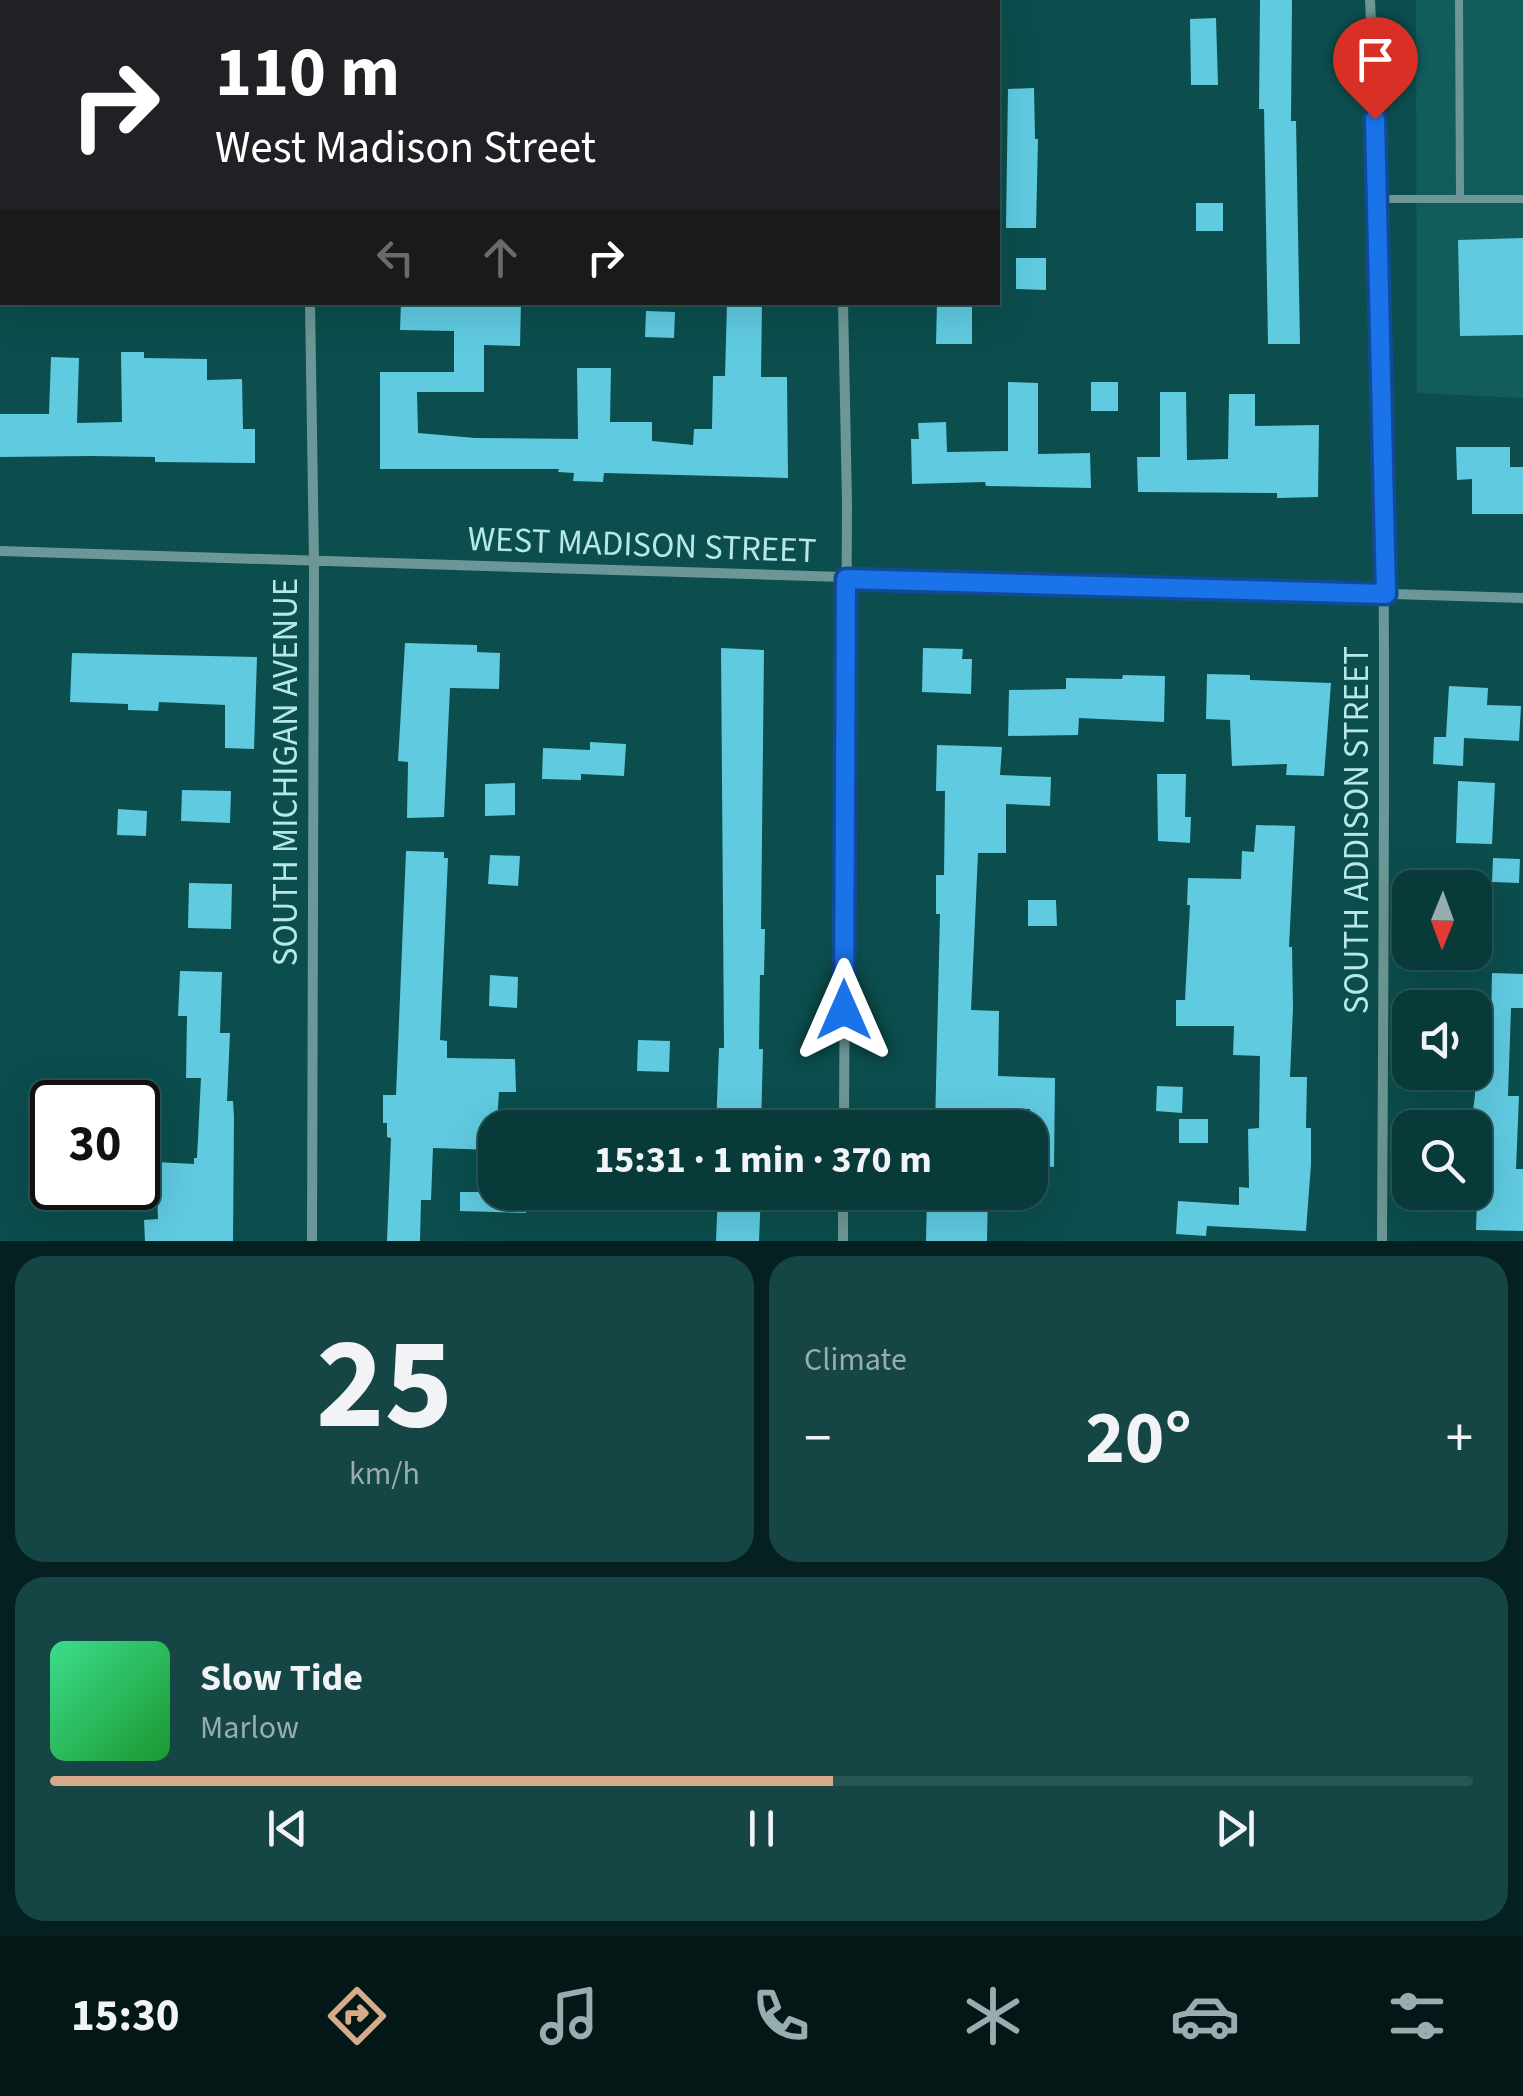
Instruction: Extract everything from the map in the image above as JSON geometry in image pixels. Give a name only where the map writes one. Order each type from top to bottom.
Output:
[{"type":"street","name":"SOUTH ADDISON STREET","points":[[1370,0],[1379,199],[1386,594],[1382,1241]]},
{"type":"street","name":"SOUTH MICHIGAN AVENUE","points":[[310,305],[314,562],[312,1241]]},
{"type":"street","points":[[844,305],[844,1110]]},
{"type":"street","name":"WEST MADISON STREET","points":[[0,552],[1523,598]]},
{"type":"street","points":[[843,1210],[843,1241]]},
{"type":"lane","points":[[1459,0],[1460,199]]},
{"type":"lane","points":[[1379,199],[1523,199]]},
{"type":"shaded area","points":[[1416,0],[1523,0],[1523,398],[1417,393]]},
{"type":"building","points":[[1260,0],[1292,0],[1291,121],[1296,121],[1300,344],[1268,344],[1264,109],[1259,109]]},
{"type":"building","points":[[1216,18],[1218,85],[1191,85],[1190,19]]},
{"type":"building","points":[[1034,88],[1038,139],[1036,228],[1006,228],[1008,89]]},
{"type":"building","points":[[1196,203],[1223,203],[1223,231],[1196,231]]},
{"type":"building","points":[[1523,238],[1523,335],[1460,336],[1458,240]]},
{"type":"building","points":[[1016,258],[1046,258],[1046,290],[1016,289]]},
{"type":"building","points":[[401,305],[521,305],[520,346],[484,345],[484,392],[417,392],[418,433],[578,439],[577,368],[611,368],[610,422],[652,422],[652,441],[693,445],[694,429],[712,429],[713,376],[725,376],[727,305],[762,305],[761,377],[787,377],[788,478],[604,473],[603,482],[573,481],[574,473],[558,472],[559,469],[380,469],[380,372],[454,372],[454,331],[400,330]]},
{"type":"building","points":[[937,305],[972,305],[972,344],[936,344]]},
{"type":"building","points":[[646,311],[675,312],[674,338],[645,337]]},
{"type":"building","points":[[121,352],[144,352],[144,358],[207,359],[207,380],[242,379],[243,429],[255,429],[255,463],[155,462],[155,457],[0,457],[0,414],[49,414],[51,357],[79,358],[77,423],[122,422]]},
{"type":"building","points":[[1008,382],[1038,383],[1038,454],[1090,453],[1091,488],[986,486],[985,482],[912,484],[911,439],[919,439],[918,423],[946,422],[947,452],[1008,451]]},
{"type":"building","points":[[1091,382],[1118,382],[1118,411],[1091,411]]},
{"type":"building","points":[[1160,392],[1186,392],[1187,460],[1228,459],[1229,394],[1255,394],[1255,426],[1319,425],[1318,497],[1138,492],[1137,457],[1160,457]]},
{"type":"building","points":[[1456,447],[1510,447],[1510,467],[1523,467],[1523,514],[1472,514],[1472,479],[1457,480]]},
{"type":"building","points":[[405,643],[477,645],[477,652],[500,653],[499,689],[450,688],[444,817],[407,818],[408,762],[398,761]]},
{"type":"building","points":[[721,648],[764,650],[761,1110],[717,1110],[719,1048],[724,1048]]},
{"type":"building","points":[[923,648],[963,649],[962,659],[972,659],[971,694],[922,692]]},
{"type":"building","points":[[72,653],[257,657],[254,749],[225,748],[225,705],[159,702],[158,711],[128,710],[128,704],[70,702]]},
{"type":"building","points":[[1207,674],[1331,683],[1324,776],[1286,775],[1287,764],[1232,766],[1230,720],[1206,719]]},
{"type":"building","points":[[1123,675],[1165,676],[1164,722],[1079,718],[1078,735],[1008,736],[1009,690],[1066,689],[1066,678],[1122,679]]},
{"type":"building","points":[[1449,686],[1488,688],[1487,705],[1521,706],[1519,741],[1464,738],[1463,766],[1433,764],[1434,737],[1446,737]]},
{"type":"building","points":[[590,742],[626,744],[624,776],[581,774],[581,780],[542,779],[543,748],[590,750]]},
{"type":"building","points":[[937,745],[1002,747],[1000,775],[1051,777],[1050,806],[1006,804],[1006,853],[978,853],[971,1010],[999,1011],[998,1076],[1055,1078],[1054,1167],[1048,1167],[1048,1110],[935,1110],[940,914],[936,914],[936,875],[944,875],[945,791],[936,791]]},
{"type":"building","points":[[1157,774],[1186,774],[1185,817],[1191,817],[1190,843],[1158,841]]},
{"type":"building","points":[[1458,781],[1495,783],[1492,844],[1456,843]]},
{"type":"building","points":[[515,783],[515,815],[485,816],[485,784]]},
{"type":"building","points":[[182,790],[231,791],[230,823],[181,821]]},
{"type":"building","points":[[118,809],[147,811],[146,836],[117,835]]},
{"type":"building","points":[[1256,825],[1295,826],[1289,947],[1293,1008],[1290,1077],[1307,1077],[1306,1128],[1311,1128],[1311,1164],[1306,1231],[1207,1226],[1206,1236],[1176,1234],[1178,1201],[1239,1205],[1239,1187],[1249,1188],[1248,1129],[1259,1128],[1260,1056],[1233,1055],[1234,1026],[1176,1026],[1176,1000],[1185,1000],[1188,878],[1241,879],[1242,851],[1254,852]]},
{"type":"building","points":[[406,851],[444,852],[444,858],[448,858],[440,1040],[447,1041],[447,1058],[515,1059],[516,1092],[499,1092],[498,1110],[478,1110],[478,1149],[433,1148],[431,1200],[421,1200],[420,1241],[387,1241],[391,1138],[387,1137],[387,1123],[383,1123],[383,1095],[396,1095]]},
{"type":"building","points":[[490,855],[520,856],[518,886],[488,884]]},
{"type":"building","points":[[1493,858],[1520,859],[1519,883],[1492,882]]},
{"type":"building","points":[[189,883],[232,884],[231,929],[188,928]]},
{"type":"building","points":[[1028,900],[1056,900],[1057,926],[1028,926]]},
{"type":"building","points":[[180,971],[222,972],[220,1033],[230,1033],[227,1101],[233,1101],[234,1117],[233,1241],[145,1241],[144,1220],[158,1219],[160,1210],[160,1162],[194,1164],[197,1158],[201,1078],[186,1078],[187,1016],[178,1016]]},
{"type":"building","points":[[1492,973],[1523,974],[1523,1008],[1511,1008],[1508,1096],[1519,1096],[1516,1169],[1523,1169],[1523,1231],[1476,1230],[1477,1210],[1492,1210],[1492,1110],[1473,1110],[1475,1090],[1492,1090]]},
{"type":"building","points":[[490,975],[518,977],[517,1008],[489,1006]]},
{"type":"building","points":[[638,1040],[670,1041],[669,1072],[637,1071]]},
{"type":"building","points":[[1157,1086],[1183,1087],[1182,1113],[1156,1111]]},
{"type":"building","points":[[1179,1119],[1208,1119],[1208,1143],[1179,1143]]},
{"type":"building","points":[[460,1192],[478,1192],[478,1210],[526,1210],[526,1213],[460,1211]]},
{"type":"building","points":[[717,1210],[760,1210],[759,1241],[716,1241]]},
{"type":"building","points":[[927,1210],[988,1210],[987,1241],[926,1241]]},
{"type":"route","points":[[844,1010],[846,579],[1386,594],[1375,119]]}]
